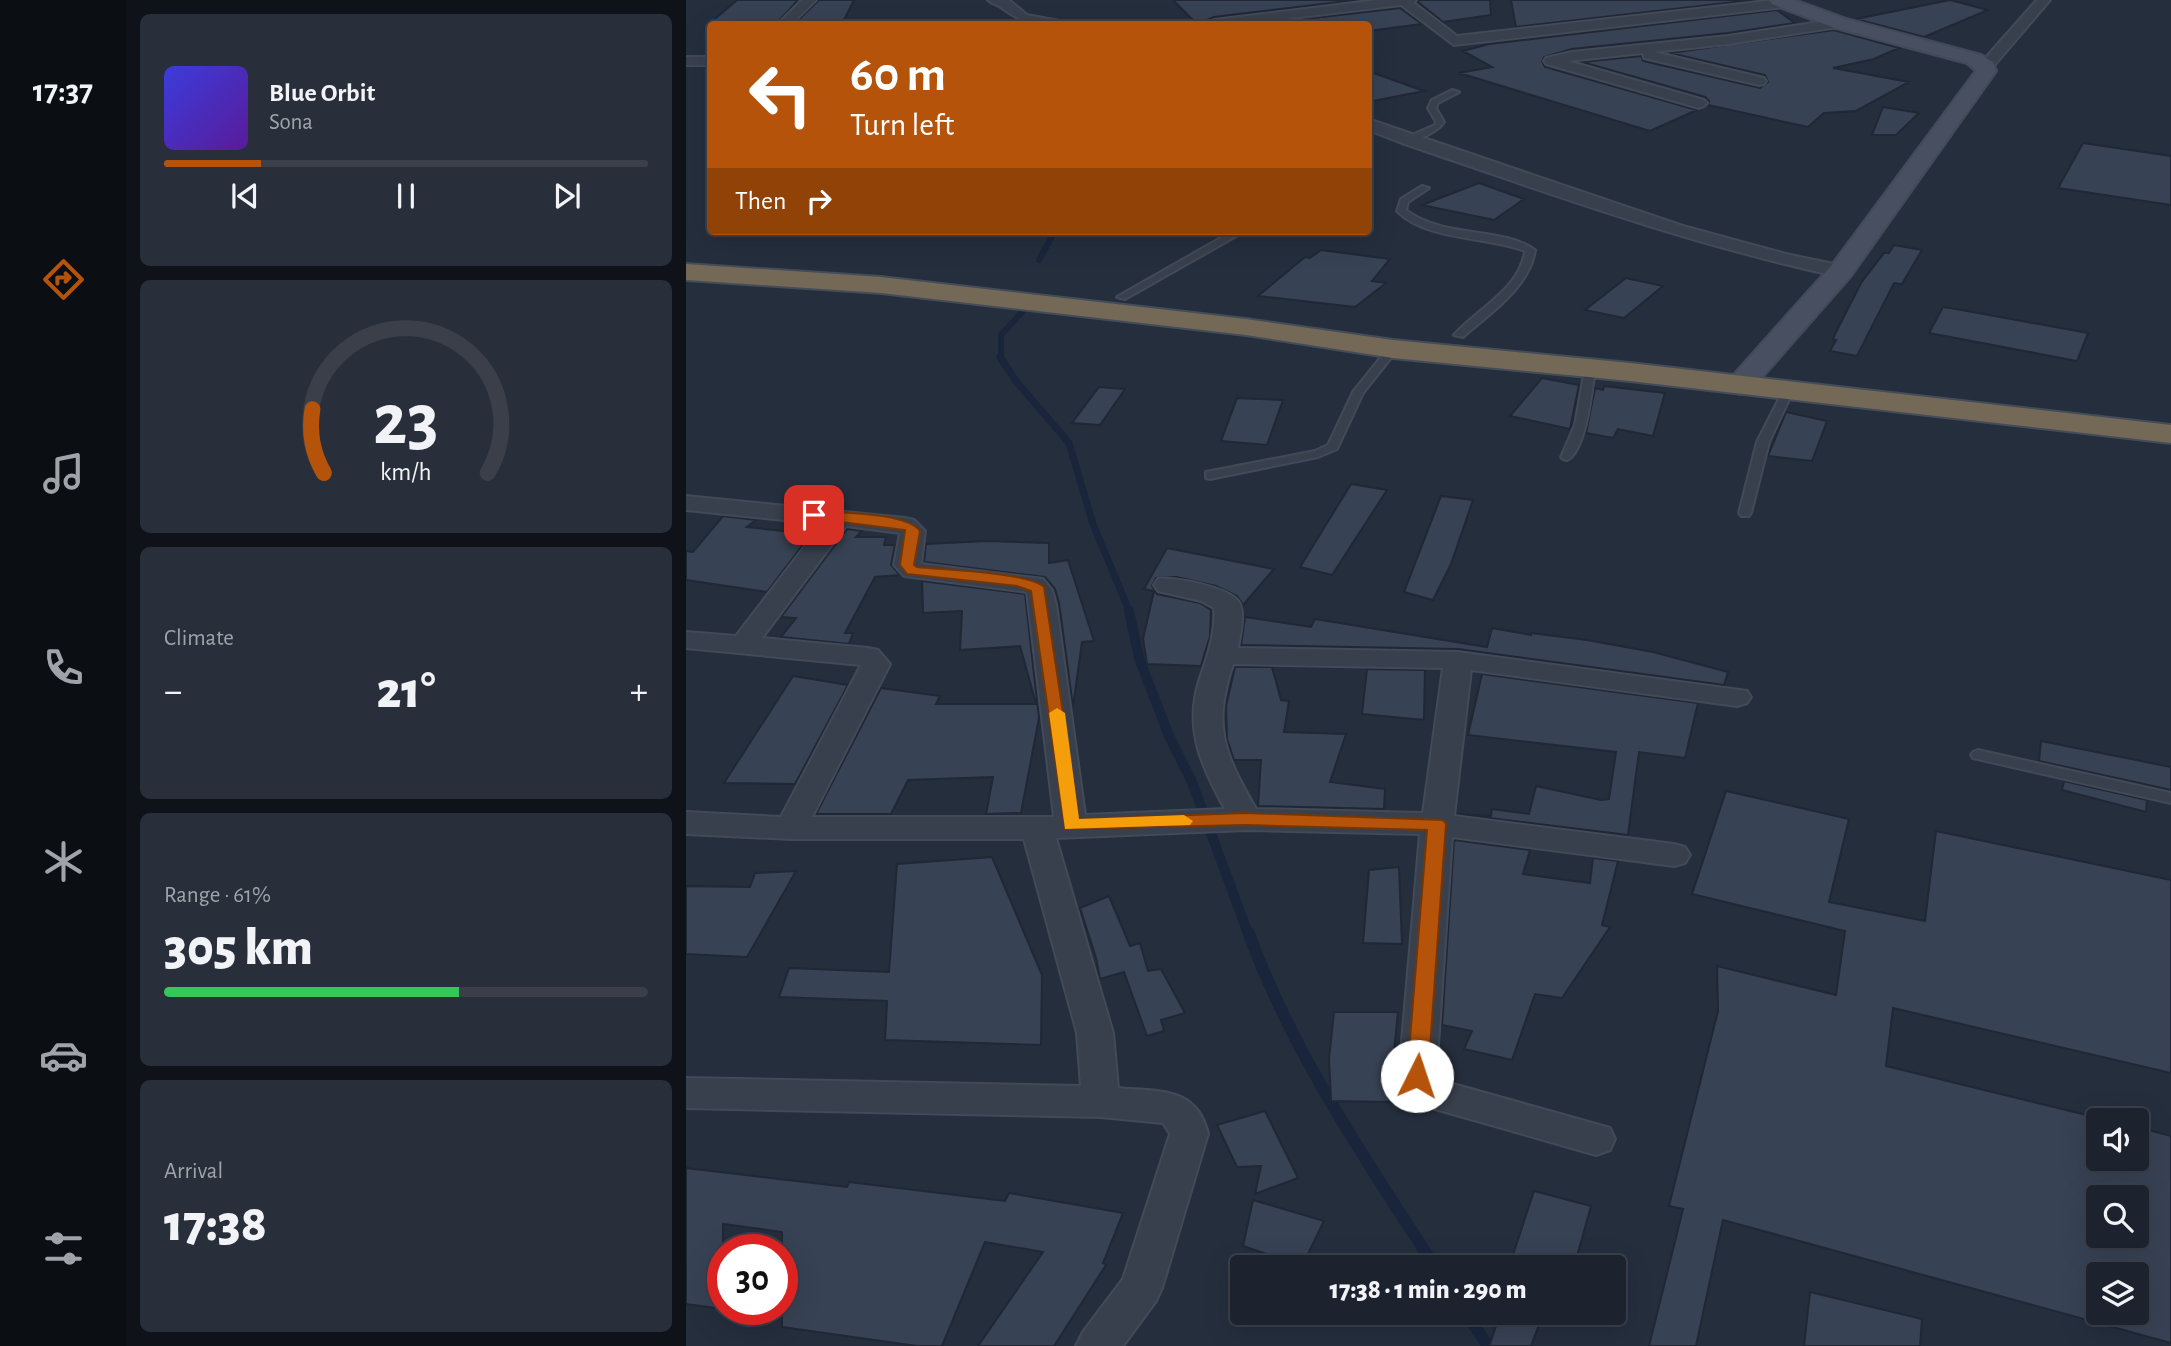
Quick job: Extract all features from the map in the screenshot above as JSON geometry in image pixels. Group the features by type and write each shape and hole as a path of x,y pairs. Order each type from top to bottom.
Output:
{"highway":[{"path":"686,256 842,265 1459,335 1746,378 1788,391 2171,434"},
{"path":"686,272 881,285 1246,327 1393,349 1590,369 1746,378 2171,417"}],"main road":[{"path":"1746,378 1841,271 1983,77 1986,66 1973,60 1839,23 1781,1"}],"street":[{"path":"787,21 810,0"},
{"path":"994,0 1003,2 1023,18 1038,21"},
{"path":"1301,0 1319,12"},
{"path":"1240,21 1410,0"},
{"path":"1986,66 2044,0"},
{"path":"1404,1 1454,41 1781,1"},
{"path":"1699,103 1551,61 1557,58 1794,31 1839,23"},
{"path":"1627,50 1759,81"},
{"path":"686,61 707,61"},
{"path":"1372,126 1678,230 1788,261 1841,271"},
{"path":"686,503 896,523 910,527 913,531 907,565 913,571 1034,585 1039,590 1071,825"},
{"path":"743,645 840,517"},
{"path":"1167,585 1210,595 1227,604 1230,618 1223,656 1206,718 1209,741 1227,785 1246,819"},
{"path":"686,640 867,656 876,664 791,828"},
{"path":"1223,656 1458,660 1737,697"},
{"path":"1458,660 1437,824 1417,1076 1423,1087 1435,1094 1596,1139"},
{"path":"686,823 791,828 1037,828 1246,819 1437,824 1674,855"},
{"path":"1037,828 1095,1033 1101,1102"},
{"path":"686,1093 1101,1102 1173,1109 1186,1122 1189,1134 1140,1288 1098,1346"}],"lane":[{"path":"1408,140 1438,127 1440,122 1432,108 1435,102 1455,92"},
{"path":"1425,188 1404,201 1401,211 1408,218 1460,233 1513,241 1530,250 1531,259 1517,281 1459,335"},
{"path":"1122,297 1233,235"},
{"path":"1210,475 1318,454 1333,447 1358,392 1393,349"},
{"path":"1567,457 1581,425 1590,369"},
{"path":"1745,513 1763,442 1788,391"},
{"path":"1978,755 2171,798"}],"building":[{"path":"737,0 798,0 779,21 712,21"},
{"path":"819,0 854,0 844,21 797,21"},
{"path":"1173,0 1356,0 1214,17 1194,21"},
{"path":"1490,0 1491,15 1443,22 1418,2"},
{"path":"1511,0 1753,0 1516,27"},
{"path":"1950,0 1988,10 1924,37 1856,19"},
{"path":"1400,8 1422,24 1372,30 1372,21 1287,21"},
{"path":"1777,10 1795,23 1728,33 1572,49 1544,57 1542,62 1545,67 1697,110 1650,131 1459,73 1492,67 1463,51 1489,44"},
{"path":"1834,30 1899,48 1874,59 1833,68 1909,82 1856,111 1824,113 1808,127 1708,105 1709,101 1705,97 1582,62 1641,56 1643,61 1760,88 1768,82 1765,75 1670,53"},
{"path":"1372,72 1424,91 1372,101"},
{"path":"1883,107 1919,113 1896,135 1872,135"},
{"path":"2083,143 2171,156 2171,205 2058,188"},
{"path":"1479,183 1524,199 1494,220 1422,205"},
{"path":"1894,245 1922,250 1902,284 1894,283 1857,356 1830,351 1836,340 1833,340 1835,334 1861,283 1884,253 1889,253"},
{"path":"1321,250 1390,259 1372,281 1386,283 1355,307 1258,296 1305,257 1310,258"},
{"path":"1626,278 1663,286 1624,318 1585,310"},
{"path":"1943,307 2088,333 2077,361 1929,333"},
{"path":"1542,378 1579,385 1570,429 1510,416"},
{"path":"1604,386 1665,393 1653,436 1618,429 1613,438 1586,433 1595,388 1603,390"},
{"path":"1099,387 1125,389 1100,425 1072,423"},
{"path":"1237,398 1283,400 1267,445 1221,441"},
{"path":"1786,412 1827,421 1812,461 1768,456"},
{"path":"1351,484 1387,490 1332,575 1300,567"},
{"path":"1441,496 1473,500 1451,564 1433,600 1404,592"},
{"path":"723,516 756,520 747,527 811,534 767,592 686,580 686,551 693,552"},
{"path":"847,529 862,531 856,537 886,537 884,545 895,545 891,565 900,575 875,577 845,633 853,633 849,644 781,637 796,618 781,617"},
{"path":"987,541 1049,543 1049,563 1068,560 1094,641 1082,642 1073,707 1059,603 1055,589 1045,577 924,562 926,544"},
{"path":"1167,548 1274,569 1243,605 1237,596 1216,586 1176,577 1156,578 1152,586 1157,594 1200,603 1211,610 1210,636 1201,666 1147,664 1143,639 1154,591 1144,589"},
{"path":"922,581 1025,594 1039,718 1021,813 986,814 993,777 908,780 891,814 816,814 881,688 940,696 936,704 1036,704 1020,646 960,650 962,611 923,613"},
{"path":"1245,617 1311,627 1315,619 1487,647 1492,628 1587,640 1653,652 1728,672 1724,685 1458,649 1241,645"},
{"path":"1235,667 1272,667 1281,700 1289,701 1284,732 1346,734 1330,782 1385,789 1384,809 1258,806 1261,760 1234,760 1227,739 1226,706"},
{"path":"1367,669 1425,670 1424,720 1362,714"},
{"path":"1482,674 1698,703 1685,758 1639,752 1628,835 1457,814 1491,816 1492,809 1529,814 1536,786 1601,800 1609,799 1616,752 1468,735"},
{"path":"793,676 848,685 795,784 724,783"},
{"path":"2041,741 2171,767 2171,790 2039,761"},
{"path":"2064,781 2147,800 2146,812 2062,790"},
{"path":"1726,791 1849,819 1829,902 1925,921 1936,831 2171,880 2171,1073 1893,1008 1886,1066 2086,1115 2086,1171 2149,1171 2149,1130 2171,1136 2171,1343 2105,1325 2149,1325 2149,1262 2086,1262 2086,1320 1723,1220 1696,1346 1649,1346 1683,1209 1669,1206 1718,1011 1717,966 1836,995 1845,931 1692,894"},
{"path":"1454,840 1530,850 1523,874 1590,883 1593,858 1618,861 1602,925 1610,927 1562,998 1535,994 1512,1060 1464,1049 1472,1031 1442,1025"},
{"path":"992,857 1042,975 1041,1045 885,1040 887,1001 779,997 789,968 889,972 897,864"},
{"path":"1399,867 1402,944 1363,943 1369,870"},
{"path":"796,871 747,957 686,954 686,886 750,887 755,873"},
{"path":"1109,896 1130,946 1140,943 1148,971 1161,969 1185,1013 1161,1020 1164,1031 1147,1036 1124,972 1100,979 1080,908"},
{"path":"1334,1012 1398,1012 1389,1102 1331,1101 1329,1059"},
{"path":"1265,1111 1298,1178 1255,1194 1261,1166 1237,1167 1217,1125"},
{"path":"686,1168 847,1187 849,1182 1005,1201 1009,1193 1123,1213 1103,1263 1106,1265 1054,1346 978,1346 1043,1252 985,1242 942,1346 917,1346 782,1327 798,1325 798,1234 782,1234 723,1224 723,1234 707,1234 707,1307 686,1304"},
{"path":"1534,1191 1591,1206 1577,1255 1513,1255"},
{"path":"1253,1200 1324,1221 1307,1255 1270,1255 1243,1246"},
{"path":"1810,1292 1922,1319 1920,1346 1804,1346"},
{"path":"1496,1325 1539,1325 1531,1346 1489,1346"}],"waterway":[{"path":"1039,260 1053,235"},
{"path":"1001,358 1001,335 1023,311"},
{"path":"1001,358 1016,381 1069,443 1093,524 1130,613"},
{"path":"1129,611 1139,658 1169,736 1192,782 1249,936"},
{"path":"1249,934 1287,1022 1309,1064 1357,1146 1427,1255"},
{"path":"1474,1325 1488,1346"}],"slow traffic":[{"path":"1057,713 1071,825 1184,821"}],"route":[{"path":"814,515 896,523 910,527 913,531 907,565 908,569 913,571 1017,581 1034,585 1039,590 1071,825 1246,819 1437,824 1417,1076"}]}
